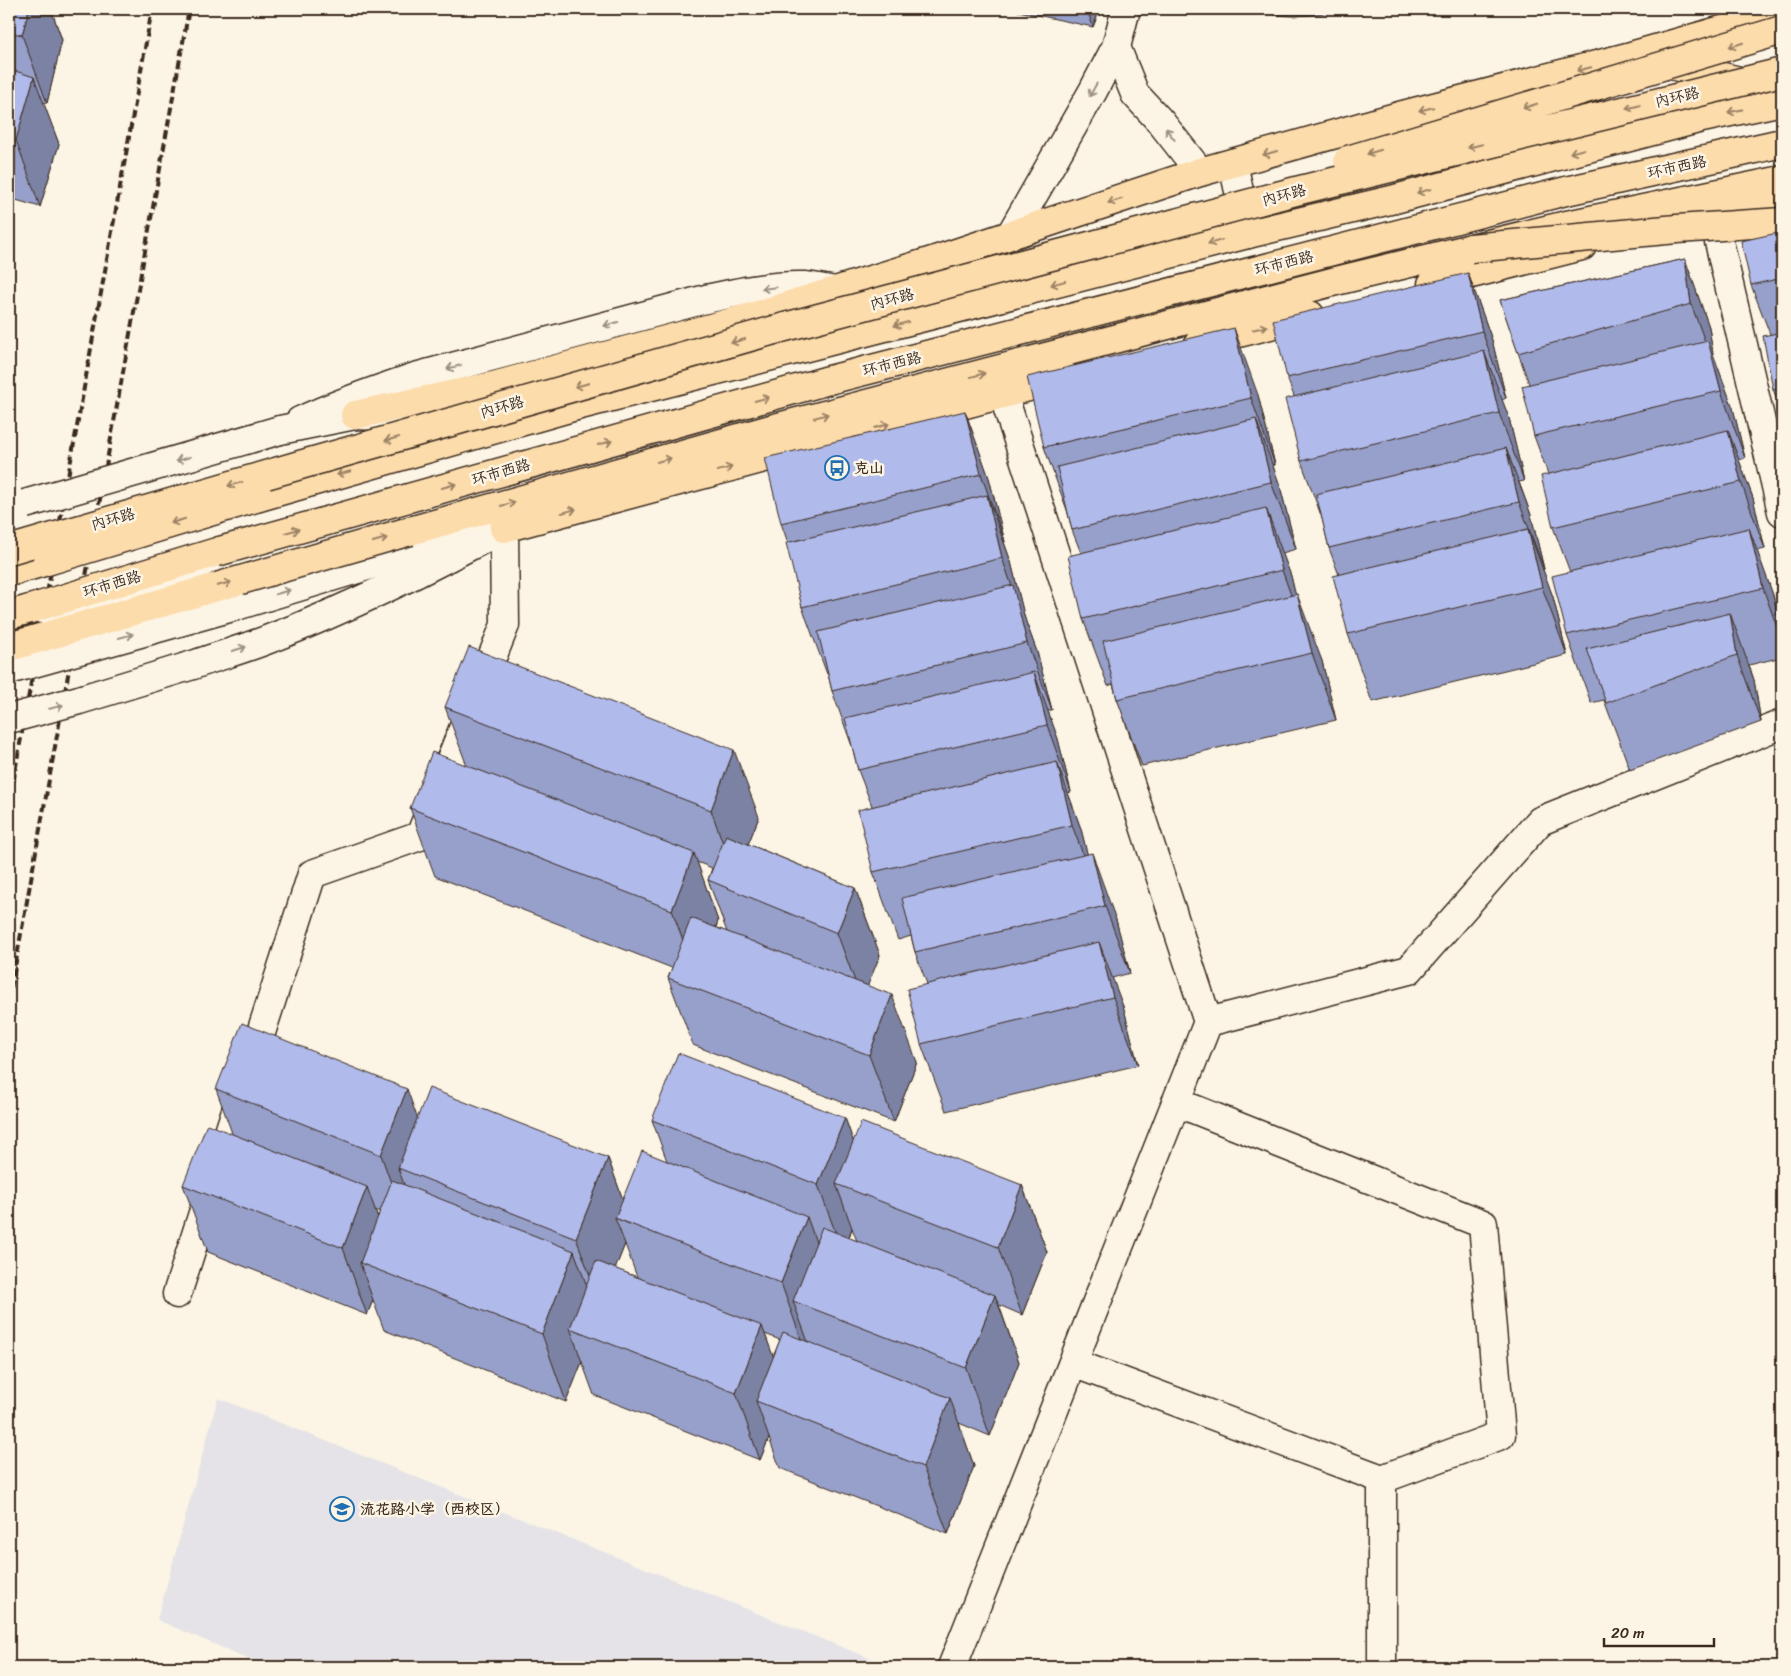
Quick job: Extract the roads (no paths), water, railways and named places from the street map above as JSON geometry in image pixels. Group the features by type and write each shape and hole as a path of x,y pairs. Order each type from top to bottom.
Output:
{"main road":[{"path":"355,415 503,384 751,317 932,261 1200,172 1403,115 1631,56 1782,12"},
{"path":"785,327 1782,30"},
{"path":"1631,56 1782,90"},
{"name":"内环路","path":"9,550 785,327 1296,191 1782,72"},
{"path":"9,572 259,497 569,408 1248,234 1395,199 1702,118 1782,101"},
{"name":"环市西路","path":"20,612 233,548 858,373 1556,193 1782,143"},
{"path":"10,662 188,594 771,429 1471,248 1562,226 1782,180"},
{"path":"1410,290 1552,253 1713,216 1782,203"},
{"path":"1471,248 1678,229 1782,222"},
{"path":"1173,350 1334,309"},
{"path":"504,528 1088,372"}],"street":[{"path":"1011,234 1116,47 1126,9"},
{"path":"1116,47 1122,67 1135,94 1160,121 1200,172"},
{"path":"1522,165 1631,56"},
{"path":"1233,163 1248,234"},
{"path":"1713,216 1782,512"},
{"path":"280,430 328,408 380,388 706,298 752,290 783,286 805,286 835,291 852,336"},
{"path":"952,1667 1208,1022 1003,394"},
{"path":"17,507 280,430 355,415 525,422"},
{"path":"10,662 45,659 236,606 390,558 504,528"},
{"path":"9,719 80,700 268,640 338,611 407,579 504,528"},
{"path":"177,1294 312,874 420,836 505,625 504,528"},
{"path":"45,659 233,548"},
{"path":"20,612 236,606"},
{"path":"1208,1022 1409,970 1540,821 1782,724"},
{"path":"1073,1363 1382,1479 1501,1435 1483,1224 1176,1102"},
{"path":"1382,1479 1382,1667"}],"railway":[{"path":"9,805 152,9"},
{"path":"9,1000 189,9"}],"place":[{"name":"克山","path":"837,468"},
{"name":"流花路小学（西校区）","path":"342,1509"}]}
